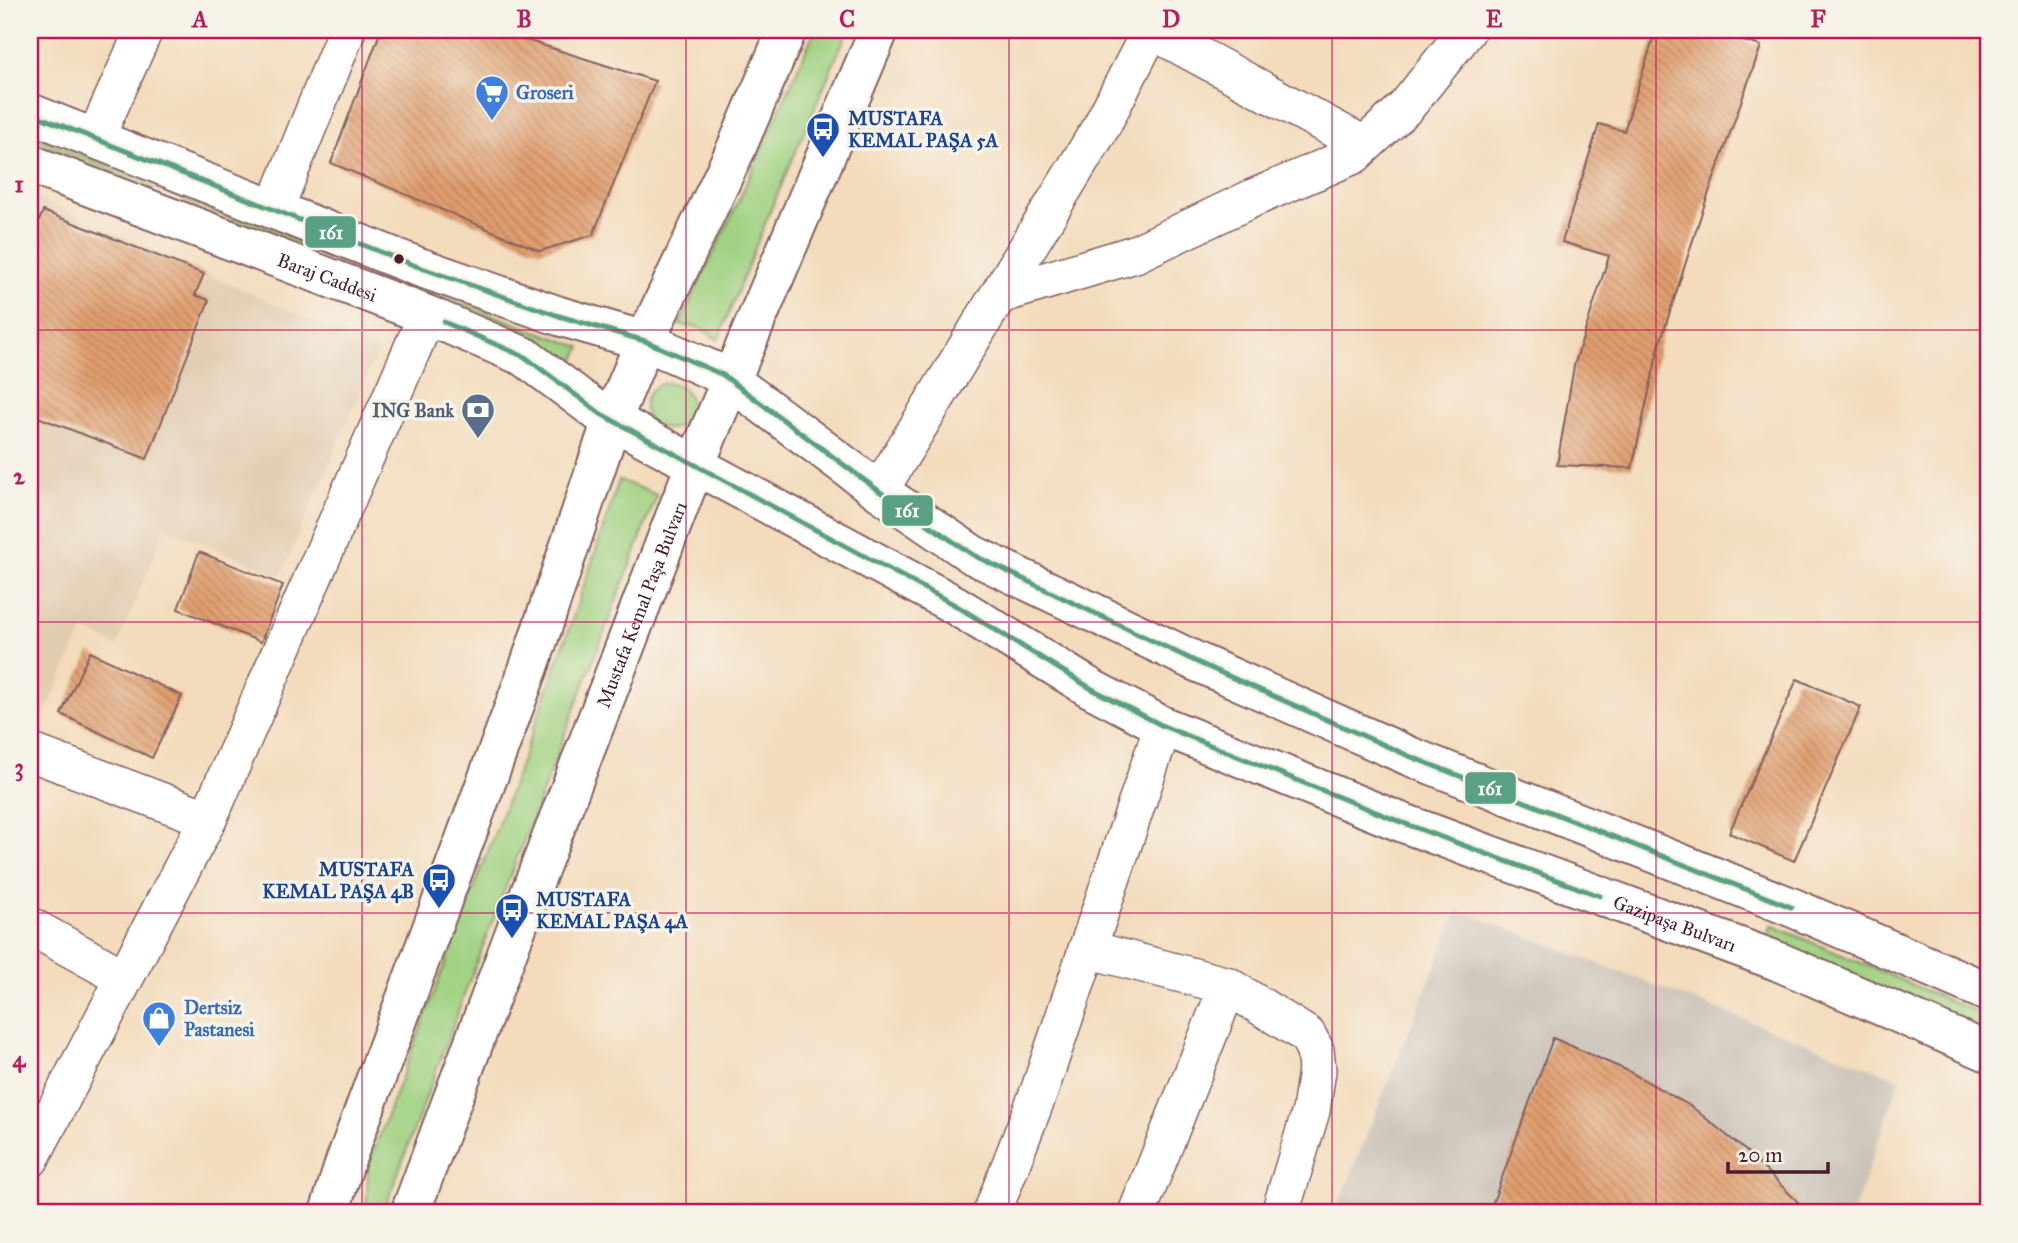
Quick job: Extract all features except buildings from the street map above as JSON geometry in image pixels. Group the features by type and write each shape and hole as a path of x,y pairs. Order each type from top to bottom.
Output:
{"main road":[{"path":"329,1213 345,1162 529,667 612,420 645,341 736,149 788,30"},
{"name":"Mustafa Kemal Paşa Bulvarı","path":"414,1199 695,465 879,30"},
{"path":"30,113 416,266 559,316 645,341 723,375 879,491 973,555 1199,663 1409,756 1791,907 1988,992"},
{"name":"Baraj Caddesi","path":"30,164 427,315 524,357 612,420"},
{"name":"Gazipaşa Bulvarı","path":"612,420 955,605 1092,689 1163,726 1398,821 1777,961 1988,1052"}],"street":[{"path":"95,139 144,30"},
{"path":"274,209 347,30"},
{"path":"879,491 1101,127 1151,30 1364,145"},
{"path":"999,295 1135,254 1253,198 1354,155 1406,107 1467,30"},
{"path":"30,1159 208,819 427,315"},
{"path":"992,1213 1040,1089 1163,726"},
{"path":"30,752 208,819"},
{"path":"30,926 124,978"},
{"path":"1087,949 1228,986 1307,1035 1315,1050 1317,1070 1311,1111 1280,1213"},
{"path":"1137,1213 1228,986"}],"shaded area":[{"path":"30,195 378,350 281,576 166,527 117,646 84,629 39,726 30,722"},
{"path":"1458,910 1900,1079 1853,1213 1335,1213"}],"green space":[{"path":"815,30 848,30 718,340 701,328 679,325 739,200"},
{"path":"30,134 581,347 574,362 514,331 30,139"},
{"path":"668,383 685,389 691,406 685,423 668,429 651,423 645,406 651,389"},
{"path":"619,480 657,495 383,1213 366,1213 368,1166 530,739"},
{"path":"1771,925 1988,1017 1988,1035 1768,938"}],"transit line":[{"name":"161","path":"30,113 416,266 559,316 645,341 723,375 879,491 973,555 1199,663 1409,756 1791,907"},
{"name":"161","path":"444,322 525,357 601,414 955,605 1092,689 1163,726 1398,821 1600,896"}],"place":[{"name":"Groseri","path":"492,122"},
{"name":"MUSTAFA KEMAL PAŞA 5A","path":"823,159"},
{"name":"ING Bank","path":"478,440"},
{"name":"MUSTAFA KEMAL PAŞA 4B","path":"439,910"},
{"name":"MUSTAFA KEMAL PAŞA 4A","path":"512,940"},
{"name":"Dertsiz Pastanesi","path":"159,1048"}]}
